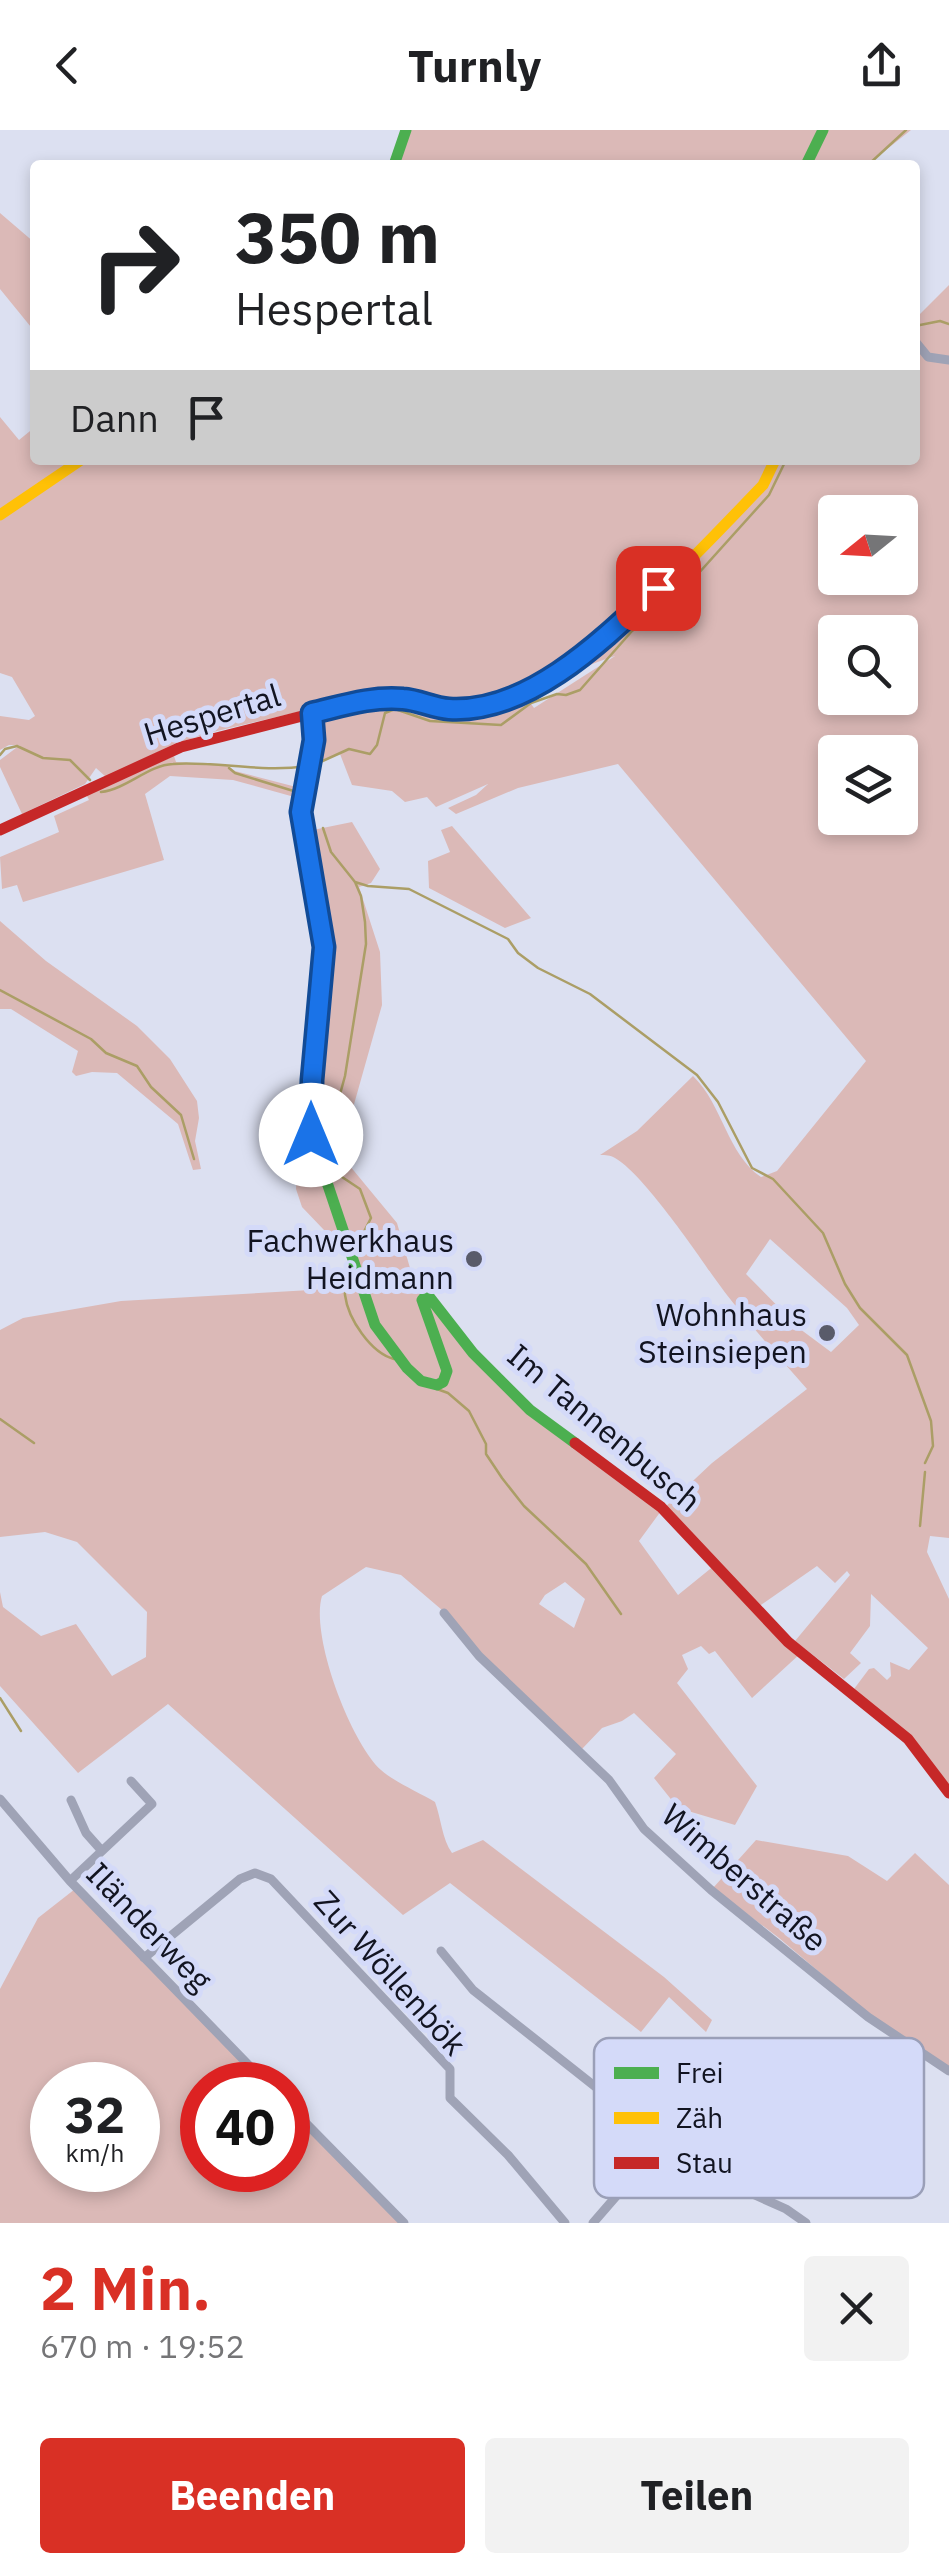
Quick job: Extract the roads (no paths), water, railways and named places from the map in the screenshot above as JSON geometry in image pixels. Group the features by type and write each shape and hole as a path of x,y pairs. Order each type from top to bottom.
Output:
{"street":[{"path":"396,160 406,130"},
{"path":"808,160 823,130"},
{"path":"920,347 928,357 949,360"},
{"path":"0,516 74,465"},
{"name":"Hespertal","path":"0,830 182,747 356,702 392,698 450,709 465,708 536,686 601,642 720,530 763,485 772,465"},
{"name":"Im Tannenbusch","path":"312,713 312,765 301,812 324,947 311,1135 362,1292 380,1333 406,1368 421,1380 443,1382 447,1370 422,1300 427,1294 430,1296 509,1391 598,1464 661,1507 788,1642 908,1738 949,1793"},
{"name":"Wimberstraße","path":"444,1613 479,1656 610,1780 644,1828 711,1890 900,2038"},
{"path":"70,1881 152,1804 131,1781"},
{"name":"Iländerweg","path":"0,1798 70,1881 246,2062"},
{"path":"71,1800 86,1834 102,1851"},
{"name":"Zur Wöllenbök","path":"144,1958 240,1879 254,1873 271,1879 450,2069 450,2098 517,2165 565,2223"},
{"path":"441,1951 472,1990 594,2086"},
{"name":"Wimberstraße","path":"924,2054 949,2071"},
{"path":"310,2127 404,2223"},
{"path":"593,2223 615,2198"},
{"path":"762,2198 806,2223"}],"waterway":[{"path":"873,160 906,130"},
{"path":"920,325 940,321 949,324"},
{"path":"314,765 349,749 370,754 377,745 385,713 395,709 430,721 501,725 531,703 580,690 632,631 679,595 769,495 784,465"},
{"path":"0,755 17,746 43,758 70,760 90,780"},
{"path":"101,792 164,765 306,766"},
{"path":"229,768 300,793"},
{"path":"323,828 331,852 355,882 365,922 366,944 336,1109 335,1151 342,1177 360,1189 371,1218 353,1253"},
{"path":"355,882 409,889 508,939 518,953 538,968 590,994 697,1075 718,1102 752,1168 773,1179 823,1233 860,1308 907,1355 931,1421 933,1446 925,1463"},
{"path":"0,990 91,1039 106,1053 137,1066 151,1087 181,1115 194,1159"},
{"path":"350,1270 345,1292 351,1314 369,1342 394,1359"},
{"path":"437,1389 469,1411 486,1444 486,1454 502,1478 524,1506 586,1564 621,1614"},
{"path":"0,1419 34,1443"},
{"path":"920,1526 925,1472"},
{"path":"0,1698 21,1731"}],"place":[{"name":"Fachwerkhaus Heidmann","path":"474,1259"},
{"name":"Wohnhaus Steinsiepen","path":"827,1333"}]}
